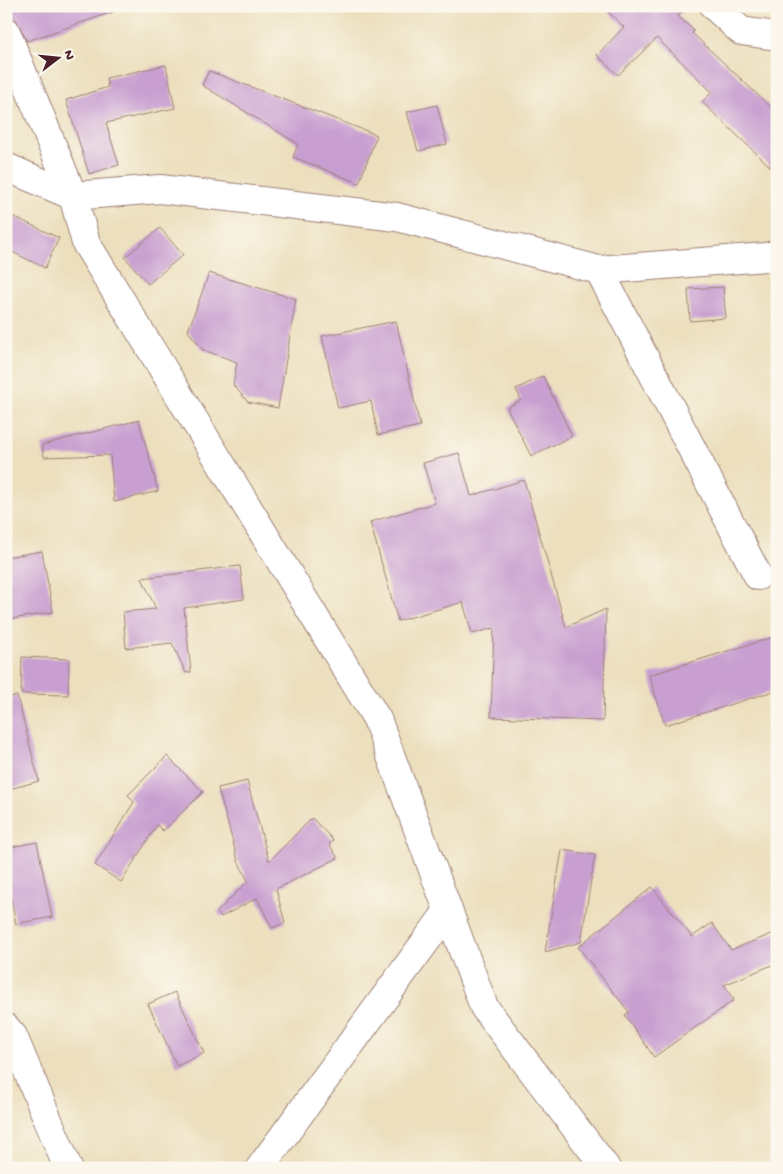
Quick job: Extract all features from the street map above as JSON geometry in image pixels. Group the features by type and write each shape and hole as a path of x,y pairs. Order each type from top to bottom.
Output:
{"street":[{"path":"714,6 741,31 777,36"},
{"path":"6,32 73,196 86,243 377,719 484,1007 606,1168"},
{"path":"6,167 73,196 160,190 397,217 599,270 766,257 777,254"},
{"path":"599,270 758,576"},
{"path":"260,1168 448,911"},
{"path":"6,1028 13,1036 68,1168"}],"building":[{"path":"6,6 112,6 113,12 27,41 16,20 6,17"},
{"path":"602,6 686,6 678,16 694,31 692,33 777,113 777,173 702,102 712,92 657,38 618,75 597,55 624,27"},
{"path":"166,65 175,108 106,123 119,165 89,174 66,100 108,87 106,78"},
{"path":"209,71 377,135 359,183 293,157 298,144 202,85"},
{"path":"437,105 447,144 418,151 407,112"},
{"path":"6,213 59,238 45,268 6,249"},
{"path":"160,228 183,255 148,284 125,257"},
{"path":"209,273 296,299 278,408 248,402 233,385 237,362 203,350 188,331"},
{"path":"723,287 726,318 690,321 688,289"},
{"path":"396,321 420,426 378,435 371,401 338,408 322,336"},
{"path":"543,376 572,436 531,456 507,408 521,400 516,389"},
{"path":"139,420 158,491 114,502 110,455 44,457 42,445"},
{"path":"459,453 471,496 524,480 566,627 606,609 603,721 491,717 494,628 472,634 463,602 398,621 370,522 435,503 423,463"},
{"path":"42,551 53,612 6,620 6,557"},
{"path":"240,566 244,599 184,608 191,672 186,673 172,643 126,648 123,612 156,609 142,578"},
{"path":"777,636 777,690 665,725 649,675"},
{"path":"22,657 69,659 68,695 21,694"},
{"path":"17,696 39,781 6,790 6,697"},
{"path":"167,756 203,792 163,831 157,825 121,882 95,865 134,802 128,795"},
{"path":"247,781 269,861 312,818 333,840 329,844 338,858 276,889 285,923 272,928 257,898 221,917 217,912 248,881 238,861 218,788"},
{"path":"37,842 52,917 16,924 6,874 6,848"},
{"path":"562,850 595,855 581,942 545,952"},
{"path":"652,887 692,937 712,923 731,950 777,932 777,963 724,985 734,1000 654,1057 625,1015 629,1012 578,947"},
{"path":"175,992 204,1053 177,1066 148,1004"}]}
